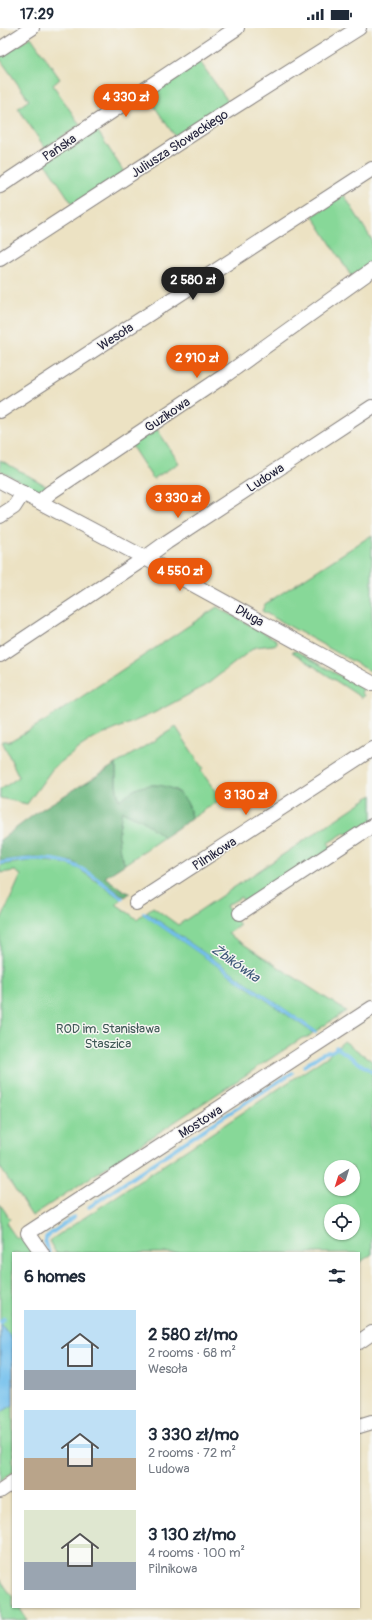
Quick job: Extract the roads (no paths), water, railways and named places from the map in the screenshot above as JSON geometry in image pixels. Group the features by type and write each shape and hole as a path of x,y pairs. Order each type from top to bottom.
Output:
{"street":[{"path":"0,49 32,28"},
{"name":"Pańska","path":"0,186 237,28"},
{"name":"Juliusza Słowackiego","path":"0,259 229,110 359,28"},
{"name":"Wesoła","path":"0,411 372,169"},
{"name":"Guzikowa","path":"42,503 45,497 51,492 227,374 372,270"},
{"name":"Ludowa","path":"0,655 167,542 372,407"},
{"name":"Długa","path":"0,481 145,558 372,683"},
{"path":"0,516 14,506 23,493"},
{"name":"Pilnikowa","path":"136,903 147,894 200,862 372,749"},
{"path":"240,913 372,826"},
{"name":"Mostowa","path":"41,1252 28,1233 372,1008"},
{"path":"360,1341 372,1333"},
{"path":"360,1426 372,1422"},
{"path":"0,1491 12,1483"}],"water":[{"path":"0,1323 12,1339 12,1406 0,1413"}],"waterway":[{"name":"Żbikówka","path":"0,863 31,859 52,859 63,861 73,864 87,872 122,898"},
{"name":"Żbikówka","path":"144,913 315,1032"},
{"name":"Żbikówka","path":"336,1047 372,1072"},
{"path":"304,1066 323,1053 337,1048"},
{"path":"89,1207 200,1132 292,1073"},
{"path":"50,1252 45,1243 46,1237 74,1217"},
{"path":"0,1322 4,1318"}],"park label":[{"name":"ROD im. Stanisława Staszica","path":"108,1036"}]}
